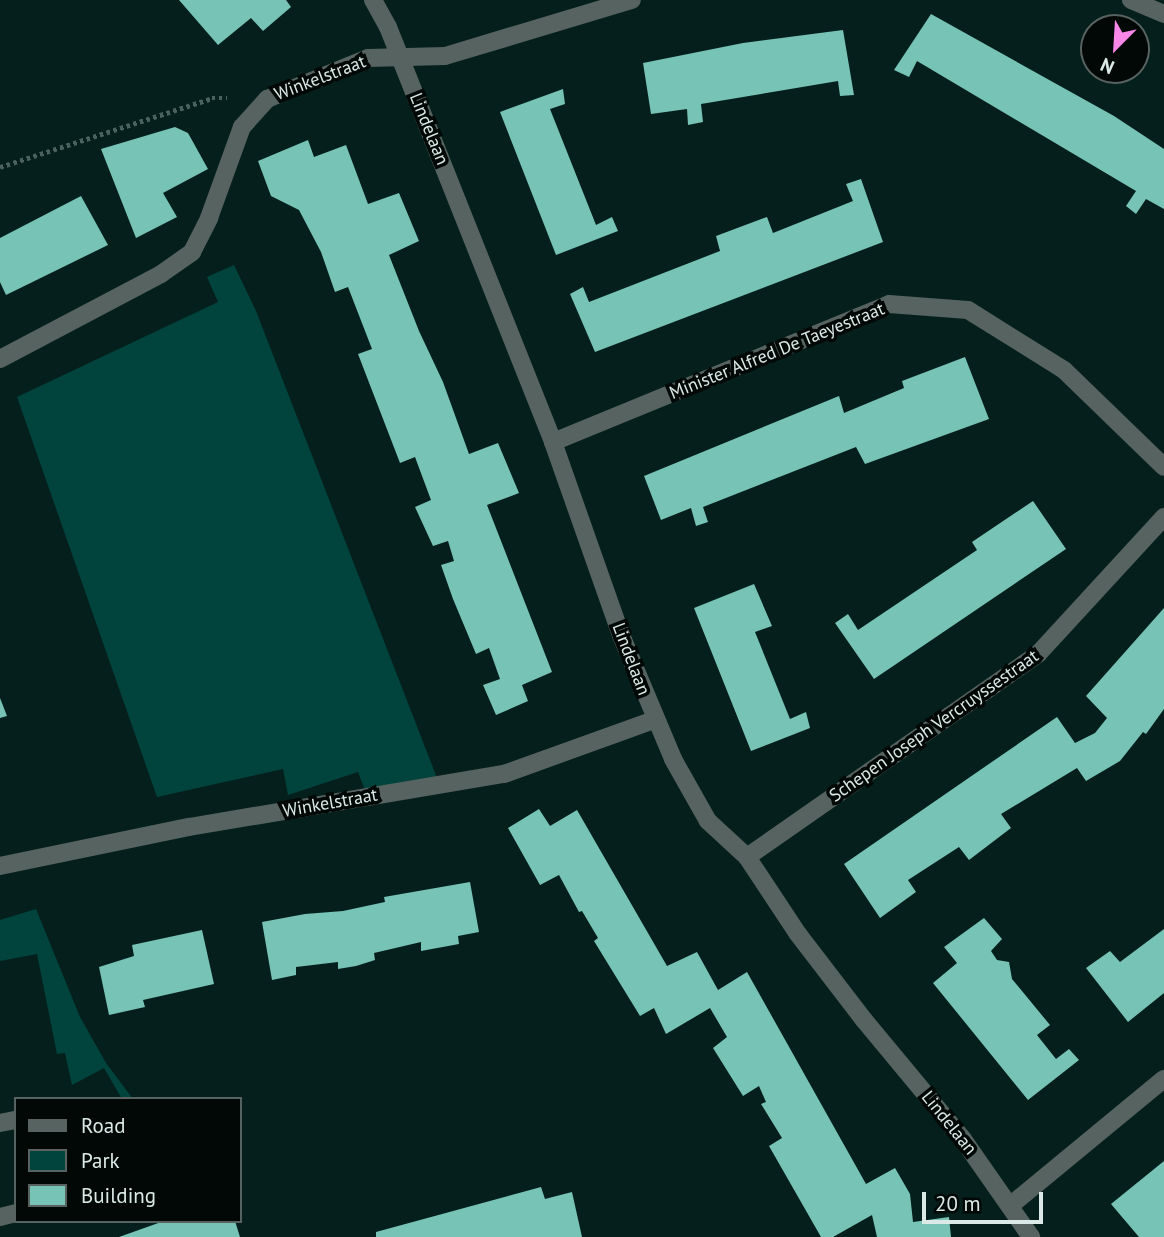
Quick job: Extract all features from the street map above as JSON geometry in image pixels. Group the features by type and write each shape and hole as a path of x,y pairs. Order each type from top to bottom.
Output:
{"street":[{"name":"Lindelaan","path":"373,0 400,56 553,442 654,720 708,821 747,857 798,934 864,1020 962,1138 1031,1237"},
{"name":"Winkelstraat","path":"0,359 161,274 192,252 209,218 242,127 267,99 368,58 445,56 632,0"},
{"path":"1131,0 1164,15"},
{"name":"Minister Alfred De Taeyestraat","path":"553,442 889,304 968,310 1064,370 1164,467"},
{"name":"Schepen Joseph Vercruyssestraat","path":"747,857 1038,654 1164,517"},
{"name":"Winkelstraat","path":"0,866 189,827 504,774 654,720"},
{"path":"1011,1205 1164,1079"}],"path":[{"path":"0,167 212,98 267,99"}],"green space":[{"path":"234,265 256,311 437,778 368,798 358,772 288,795 283,769 157,797 17,397 218,302 207,277"},
{"path":"36,909 80,1017 106,1063 132,1097 121,1097 104,1068 72,1085 65,1053 57,1054 37,954 0,961 0,920"}],"building":[{"path":"179,0 286,0 291,7 263,31 251,18 218,45"},
{"path":"931,14 1114,116 1164,149 1164,209 1146,199 1136,214 1126,206 1136,191 917,61 909,77 894,70"},
{"path":"843,30 854,95 840,96 838,81 701,104 703,122 688,125 687,109 651,114 643,63 743,43"},
{"path":"563,89 565,104 550,109 596,225 612,217 618,231 556,255 500,112"},
{"path":"175,127 188,133 208,169 163,193 177,217 136,238 101,149"},
{"path":"308,140 314,157 346,145 368,204 399,193 419,241 389,255 419,331 443,382 469,454 498,443 519,493 487,505 552,672 522,685 528,701 496,715 483,685 500,679 489,648 476,654 453,599 441,565 454,561 448,541 433,546 415,507 431,500 415,457 400,463 358,354 372,349 348,287 335,292 321,252 299,210 271,196 258,161"},
{"path":"861,179 883,242 595,352 570,294 583,287 589,302 720,251 716,236 767,217 773,233 853,201 846,184"},
{"path":"81,196 108,245 6,295 0,282 0,238"},
{"path":"965,357 989,419 865,464 856,447 703,507 708,522 696,526 691,508 661,520 644,476 839,396 844,413 904,388 902,381"},
{"path":"1033,501 1066,549 874,679 835,623 848,614 858,630 977,550 972,542"},
{"path":"754,584 772,626 755,632 790,719 806,712 810,728 751,751 694,608"},
{"path":"1164,608 1164,709 1146,734 1143,732 1120,761 1086,781 1077,768 1001,814 1011,828 969,860 959,847 908,880 916,892 880,918 844,864 1057,717 1075,743 1095,733 1107,718 1086,696"},
{"path":"0,698 7,716 0,718"},
{"path":"539,809 550,826 577,810 667,966 697,952 718,990 747,972 866,1184 895,1168 910,1194 913,1222 949,1217 951,1237 877,1237 872,1215 833,1237 821,1237 769,1146 782,1138 761,1104 766,1102 759,1086 743,1096 713,1048 727,1037 710,1008 666,1034 654,1008 640,1016 594,941 598,938 582,911 579,912 559,875 540,885 508,828"},
{"path":"470,882 479,932 458,936 459,944 421,951 421,942 374,953 375,960 356,966 338,969 338,962 296,967 296,975 272,980 262,922 305,914 343,911 385,902 384,897"},
{"path":"984,918 1002,939 991,951 997,960 1009,962 1012,979 1050,1025 1037,1035 1056,1059 1069,1049 1079,1060 1028,1100 933,983 957,963 944,947"},
{"path":"1164,929 1164,993 1128,1022 1086,968 1110,951 1120,962"},
{"path":"202,930 214,984 143,1000 145,1007 109,1015 99,967 134,956 132,945"},
{"path":"1164,1161 1164,1237 1139,1237 1111,1204"},
{"path":"541,1187 545,1199 572,1192 582,1237 376,1237 376,1232"},
{"path":"158,1223 236,1223 240,1237 119,1237"}]}
